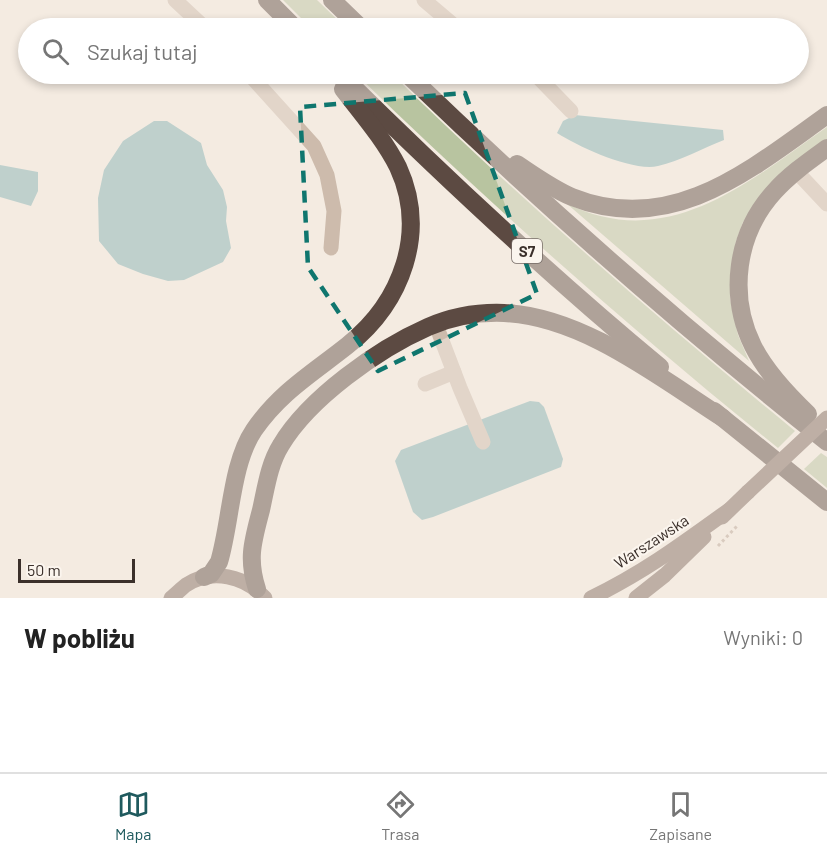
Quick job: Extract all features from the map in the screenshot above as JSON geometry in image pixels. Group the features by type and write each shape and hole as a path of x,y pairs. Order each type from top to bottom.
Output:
{"highway":[{"path":"267,0 285,18"},
{"path":"332,0 351,18"},
{"path":"204,578 211,574 219,562 240,465 252,434 269,410 285,394 316,368 348,346 374,320 394,293 407,259 411,225 405,184 397,165 379,137 339,84"},
{"name":"S7","path":"350,84 560,281 827,502"},
{"path":"417,84 627,276 827,442"},
{"path":"453,118 518,164 571,197 619,208 645,208 672,205 704,195 736,178 827,115"},
{"path":"827,148 796,171 774,191 764,204 748,232 738,282 739,300 750,339 767,368 793,400 827,431"},
{"path":"261,594 252,573 250,557 272,467 279,447 292,426 309,407 373,358 436,325 481,314 503,313 526,315 570,328 640,365 723,418"}],"main road":[{"name":"Warszawska","path":"636,598 682,560 729,510 827,418"},
{"name":"Warszawska","path":"591,598 626,581 660,560 729,510"},
{"path":"172,598 186,585 204,578 218,576 232,577 245,582 261,594"}],"lane":[{"path":"175,0 194,18"},
{"path":"424,0 445,18"},
{"path":"258,84 314,146 327,175 334,211 331,248"},
{"path":"545,84 571,111"},
{"path":"796,171 827,204"},
{"path":"436,325 483,442"},
{"path":"425,384 453,372"}],"highlighted area":[{"path":"465,93 537,294 378,371 308,267 300,107"}],"green space":[{"path":"283,0 317,0 336,18 301,18"},
{"path":"367,84 402,84 589,257 795,431 778,448 562,266"},
{"path":"827,127 827,139 811,150 743,222 736,241 730,277 730,299 738,335 749,361 566,203 603,217 638,220 672,216 705,205 736,189"},
{"path":"821,453 827,457 827,488 804,469"}],"water":[{"path":"575,115 723,130 724,140 666,164 647,167 635,165 606,157 557,133 563,121"},
{"path":"154,121 167,121 201,143 207,165 223,190 227,207 226,221 231,248 223,262 184,280 168,281 118,264 99,241 98,198 104,170 123,141"},
{"path":"0,165 38,172 38,191 31,206 0,197"},
{"path":"530,401 539,402 544,407 563,459 561,467 433,517 422,520 413,512 395,461 401,450"}]}
